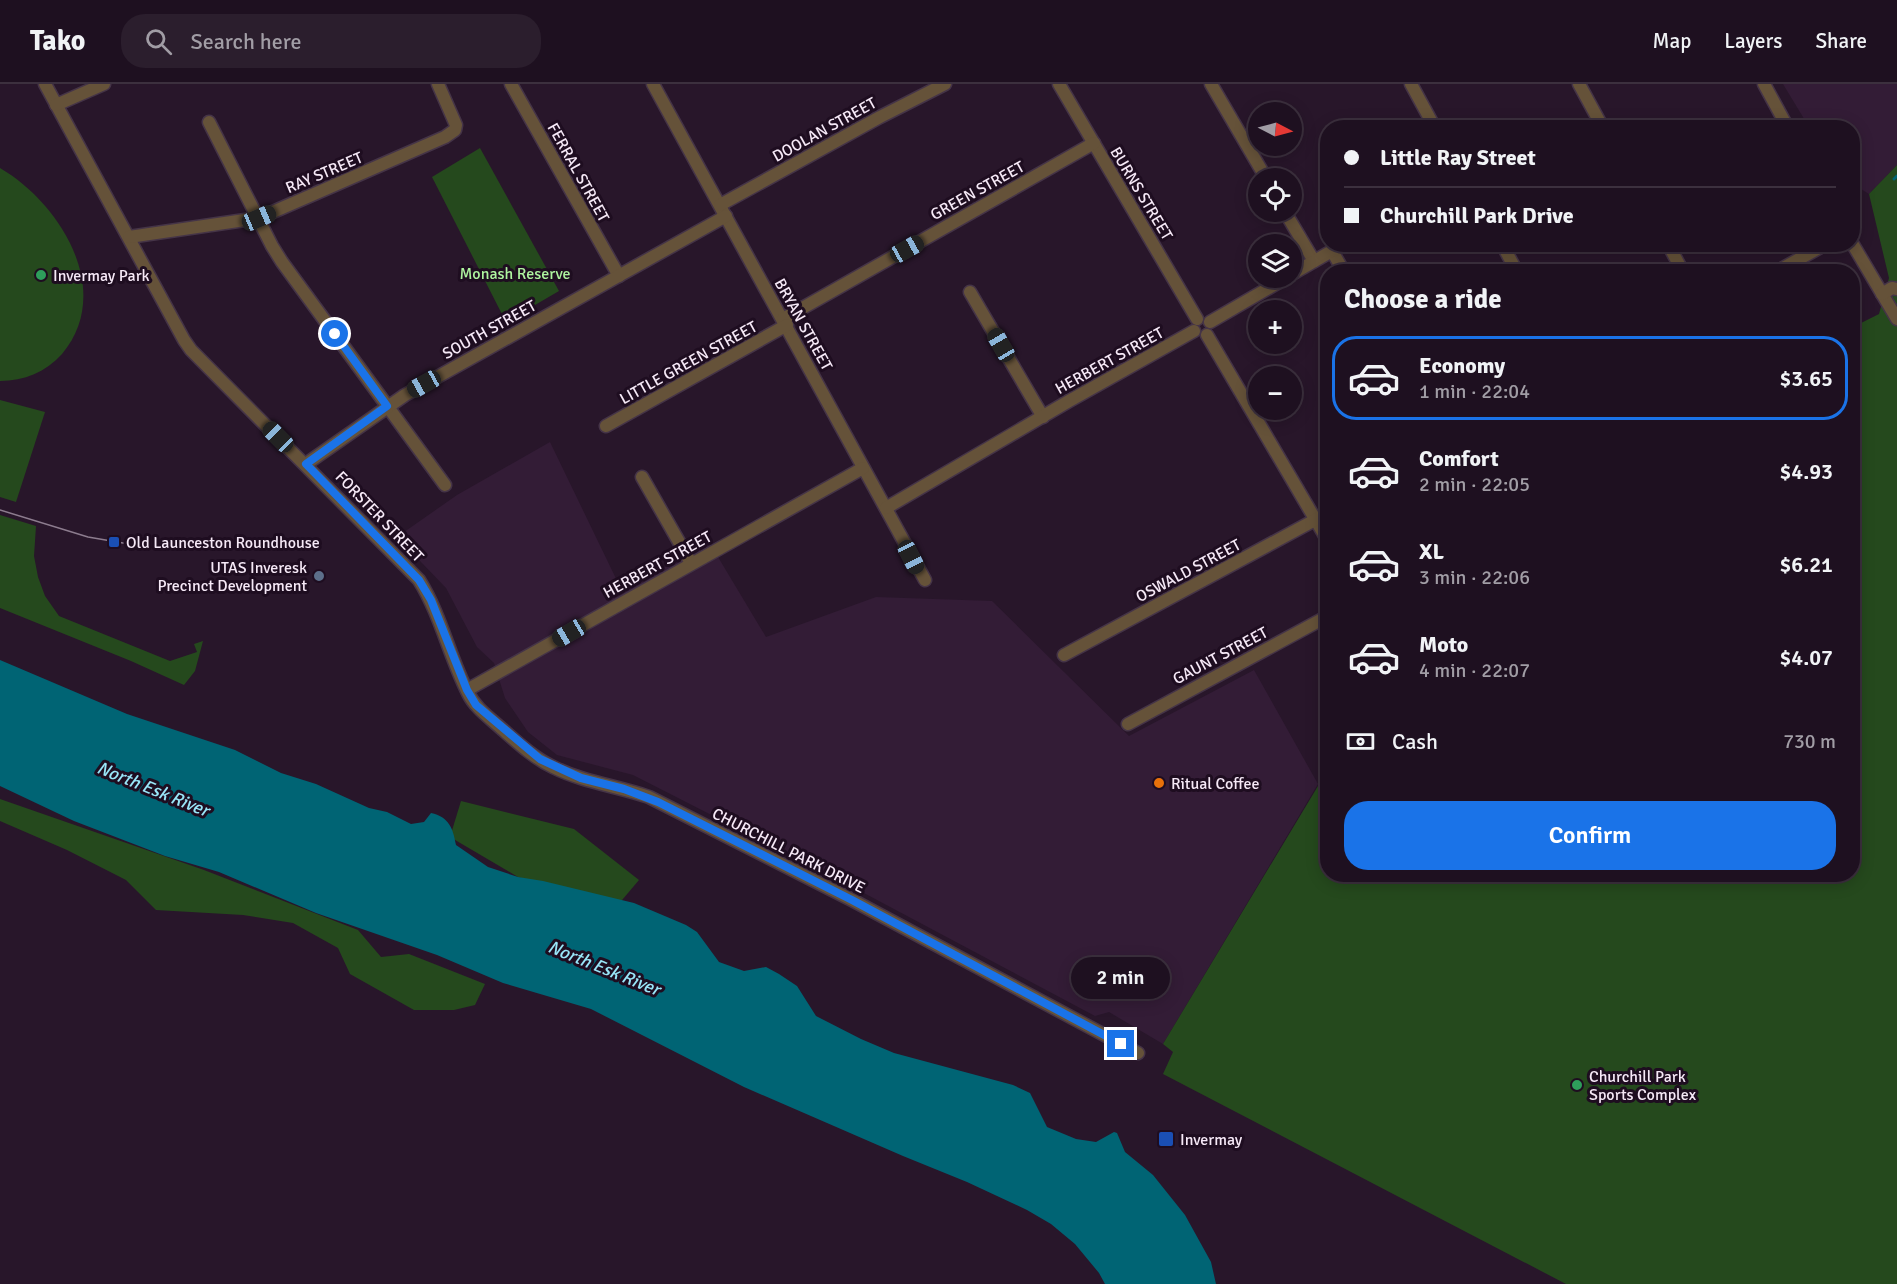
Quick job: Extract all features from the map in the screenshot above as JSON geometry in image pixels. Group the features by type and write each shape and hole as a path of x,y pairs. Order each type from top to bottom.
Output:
{"street":[{"name":"FORSTER STREET","path":"45,84 191,350 419,580 434,608 467,690"},
{"path":"56,105 104,84"},
{"name":"RAY STREET","path":"129,237 259,218 445,137 455,130 454,119 438,84"},
{"name":"FERRAL STREET","path":"511,84 619,276"},
{"name":"BRYAN STREET","path":"653,84 925,580"},
{"name":"DOOLAN STREET","path":"723,211 880,117 945,84"},
{"name":"BURNS STREET","path":"1059,84 1195,325"},
{"path":"1211,84 1260,168"},
{"path":"1410,84 1430,120"},
{"path":"1579,84 1599,120"},
{"path":"1764,84 1784,120"},
{"path":"209,122 282,262 445,485"},
{"name":"GREEN STREET","path":"785,322 1094,143"},
{"name":"SOUTH STREET","path":"306,464 405,394 619,276 723,211"},
{"path":"1291,222 1314,261"},
{"path":"1302,268 1330,252"},
{"path":"1790,264 1812,252"},
{"path":"1857,252 1896,319"},
{"path":"1210,322 1269,288"},
{"path":"1882,294 1892,288 1897,289"},
{"path":"970,292 1043,417"},
{"path":"1203,317 1210,322 1211,327 1207,335 1201,336 1195,325 1203,317"},
{"name":"LITTLE GREEN STREET","path":"606,426 785,322"},
{"name":"HERBERT STREET","path":"886,508 1195,325"},
{"path":"1207,335 1320,527"},
{"name":"HERBERT STREET","path":"467,690 863,468"},
{"path":"642,477 691,563"},
{"name":"OSWALD STREET","path":"1064,655 1320,518"},
{"name":"GAUNT STREET","path":"1128,723 1320,620"},
{"name":"CHURCHILL PARK DRIVE","path":"467,690 482,711 528,751 552,766 581,778 624,789 658,802 852,900 1138,1053"}],"shaded area":[{"path":"1783,84 1897,84 1897,165 1869,194 1860,188 1860,120 1805,120"},
{"path":"550,442 622,591 709,542 766,637 876,597 992,601 1129,736 1254,670 1318,784 1163,1044 1109,1012 1095,1016 847,884 633,775 557,755 528,732 505,698 494,663 477,647 446,588 397,537 457,495"}],"green space":[{"name":"Monash Reserve","path":"480,148 559,291 506,322 432,177"},
{"name":"Churchill Park Sports Complex","path":"1897,165 1897,1284 1566,1284 1163,1074 1173,1052 1163,1044 1320,783 1320,882 1860,882 1860,324 1879,314 1889,278 1869,194"},
{"name":"Invermay Park","path":"0,168 22,183 60,226 73,250 81,277 83,303 77,329 56,360 26,377 0,381"},
{"path":"0,400 45,412 16,502 0,497"},
{"path":"0,515 36,526 34,556 38,577 45,596 59,616 170,661 197,652 194,644 203,641 195,671 184,685 0,608"},
{"path":"0,799 204,870 358,930 381,957 409,954 485,984 475,1005 454,1010 414,1010 350,974 338,948 293,923 243,915 156,910 126,880 67,850 0,821"},
{"path":"461,801 574,829 639,880 617,906 518,877 450,837"}],"water":[{"name":"North Esk River","path":"0,660 127,714 235,750 281,773 316,784 411,824 424,822 431,813 442,817 449,824 456,845 488,867 518,877 634,903 697,932 719,962 744,971 766,967 779,974 797,986 816,1016 861,1039 894,1053 1013,1085 1030,1093 1047,1127 1076,1139 1096,1142 1114,1132 1117,1133 1125,1152 1153,1175 1185,1215 1211,1262 1216,1284 1105,1284 1075,1244 1051,1224 1027,1210 744,1087 591,1009 503,983 437,955 316,913 219,872 165,856 74,821 0,786"}],"waterway":[{"path":"1894,179 1897,176"}],"tram line":[{"path":"0,510 88,537 123,543"}],"place":[{"name":"Invermay Park","path":"41,275"},
{"name":"Old Launceston Roundhouse","path":"114,542"},
{"name":"UTAS Inveresk Precinct Development","path":"319,576"},
{"name":"Ritual Coffee","path":"1159,783"},
{"name":"Churchill Park Sports Complex","path":"1577,1085"},
{"name":"Invermay","path":"1166,1139"}],"route":[{"path":"335,334 387,406 306,464 419,580 438,615 471,699 482,711 528,751 552,766 581,778 649,797 852,900 1121,1044"}]}
